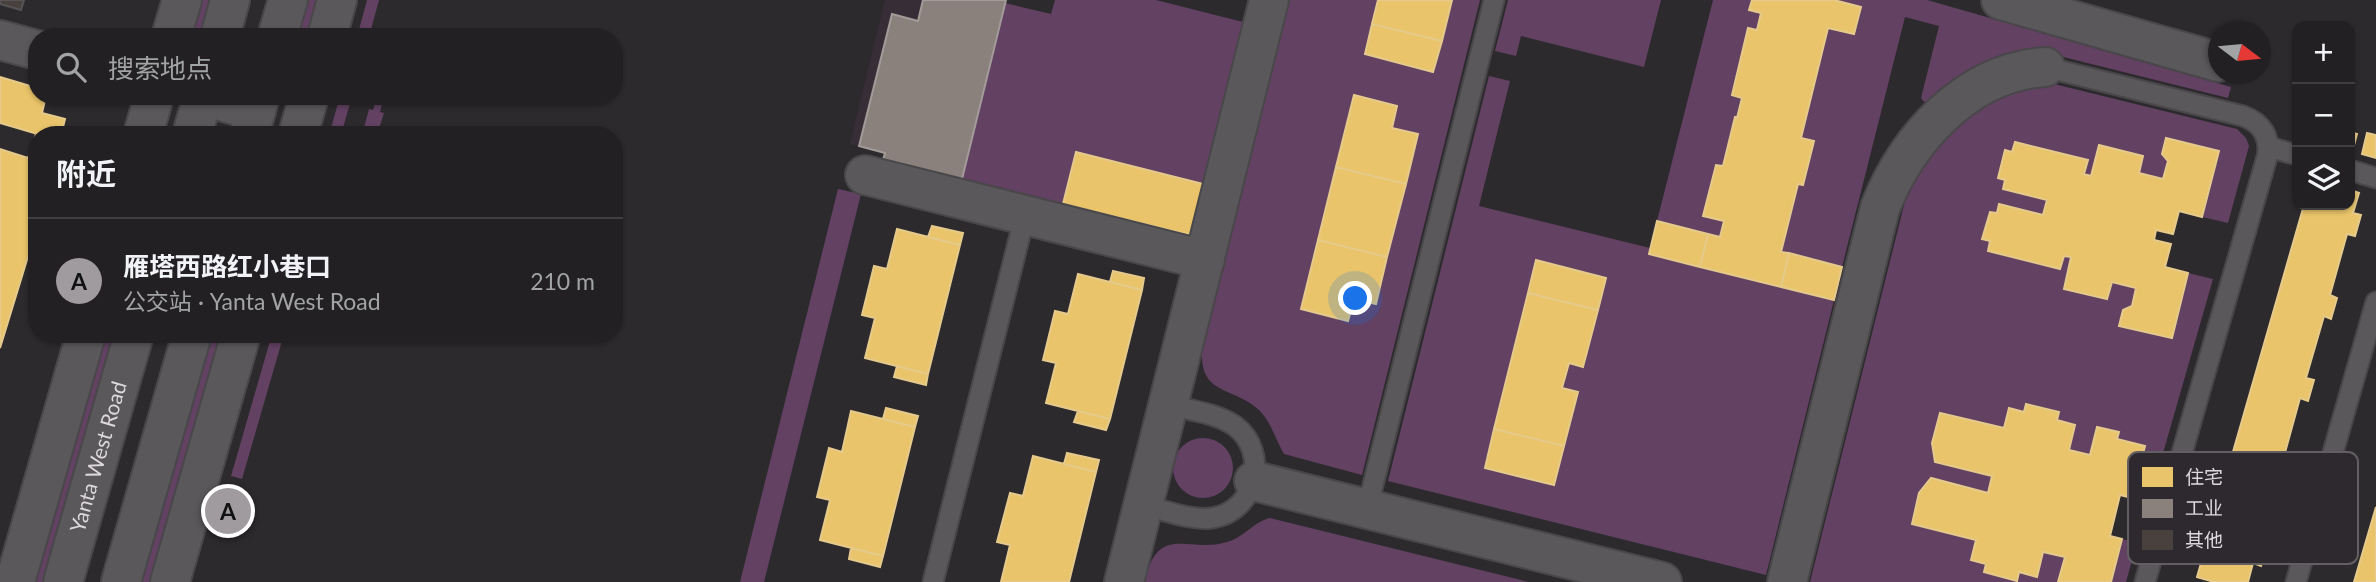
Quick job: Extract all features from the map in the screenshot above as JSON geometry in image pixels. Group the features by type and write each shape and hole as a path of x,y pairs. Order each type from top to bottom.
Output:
{"street":[{"path":"173,28 181,0"},
{"path":"222,28 230,0"},
{"path":"280,28 288,0"},
{"path":"329,28 337,0"},
{"path":"2001,0 2208,59"},
{"path":"1124,582 1205,260 1262,2"},
{"path":"0,40 28,48"},
{"path":"1787,582 1880,208 1889,184 1914,145 1944,112 1978,88 2017,70 2045,67"},
{"path":"146,126 151,105"},
{"path":"195,126 200,105"},
{"path":"229,105 255,114"},
{"path":"301,126 306,105"},
{"path":"865,175 1205,260"},
{"path":"15,582 83,343"},
{"name":"Yanta West Road","path":"63,582 131,343"},
{"path":"121,582 189,343"},
{"path":"170,582 238,343"},
{"path":"1254,481 1367,509 1593,574 1662,582"}],"lane":[{"path":"1367,509 1494,0"},
{"path":"2045,67 2244,116 2260,126 2267,137 2269,147 2182,452"},
{"path":"2269,147 2292,154"},
{"path":"2355,172 2376,178"},
{"path":"933,582 1025,215"},
{"path":"2333,452 2376,302"},
{"path":"1143,505 1192,517 1213,518 1231,511 1245,498 1254,481 1255,459 1249,441 1235,426 1217,417 1168,405"},
{"path":"2145,582 2150,564"},
{"path":"2296,582 2301,564"}],"shaded area":[{"path":"190,0 215,0 207,28 182,28"},
{"path":"303,0 328,0 320,28 295,28"},
{"path":"367,0 379,0 371,28 359,28"},
{"path":"885,0 923,0 918,21 892,15 859,146 850,144"},
{"path":"1055,0 1156,0 1243,22 1203,184 1076,153 1063,204 962,179 1005,3 1051,14"},
{"path":"1289,0 1378,0 1365,54 1433,72 1452,0 1480,0 1362,475 1284,454 1259,410 1212,383 1206,376 1202,351","holes":["1355,95 1397,106 1392,128 1418,135 1375,304 1354,299"]},
{"path":"1508,0 1661,0 1644,67 1521,36 1516,56 1495,51"},
{"path":"1713,0 1752,0 1749,10 1761,13 1757,30 1748,28 1732,95 1742,98 1723,166 1716,165 1704,216 1724,221 1720,237 1657,221"},
{"path":"1834,0 1927,0 2208,80 2208,84 2231,87 2228,98 2031,49 1998,61 1926,104 1921,98 1939,26 1905,17 1842,267 1781,252 1798,184 1803,185 1814,141 1801,138 1828,28 1854,34 1861,7"},
{"path":"1489,76 1510,81 1479,206 1650,248 1649,254 1834,300 1766,575 1388,481","holes":["1537,260 1606,278 1584,367 1569,363 1562,388 1578,392 1554,485 1485,468"]},
{"path":"2042,81 2237,129 2246,138 2249,146 2228,223 2202,217 2219,152 2168,161 2163,179 2139,173 2143,156 2100,145 2091,176 2084,174 2088,161 2015,142 2012,152 2005,151 1998,178 2005,180 2003,189 2047,200 2043,215 2000,204 1997,213 1990,212 1982,239 1990,241 1988,252 2060,269 2064,256 2071,257 2064,289 2107,299 2112,282 2136,288 2132,306 2120,325 2172,338 2188,273 2213,279 2163,452 2128,452 2128,482 2117,439 2118,432 2097,427 2090,455 2069,450 2075,425 2057,420 2058,411 2027,404 2024,412 2004,428 1940,413 1932,443 1935,462 1992,476 1988,493 1931,478 1919,493 1912,524 1976,540 1971,560 1986,564 1985,573 2016,581 2019,572 2037,576 2043,552 2065,557 2058,582 1810,582 1912,173 1930,147 1990,98"},
{"path":"337,105 349,105 344,126 332,126"},
{"path":"374,105 382,105 380,112 384,113 380,126 364,126 369,109 373,110"},
{"path":"838,189 861,194 764,582 740,582"},
{"path":"92,343 116,343 48,582 24,582"},
{"path":"204,343 229,343 161,582 136,582"},
{"path":"269,343 281,343 242,479 231,476"},
{"path":"1197,438 1209,438 1228,451 1233,468 1231,480 1220,493 1209,498 1197,498 1178,485 1173,474 1173,462 1186,443"},
{"path":"1270,518 1529,582 1144,582 1150,564 1166,546 1227,542"},
{"path":"2122,539 2128,541 2128,564 2131,564 2126,582 2111,582"}],"building: 住宅":[{"path":"1378,0 1452,0 1442,41 1372,24"},
{"path":"1752,0 1834,0 1861,7 1854,34 1828,28 1801,138 1814,141 1803,185 1798,184 1781,252 1789,253 1781,287 1700,267 1708,234 1720,237 1724,221 1703,216 1716,165 1723,166 1742,98 1732,95 1748,28 1757,30 1761,13 1749,10"},
{"path":"1372,24 1442,41 1433,72 1365,54"},
{"path":"0,77 28,85 28,105 44,105 42,113 65,119 63,126 28,126 28,131 0,123"},
{"path":"1354,95 1397,106 1392,128 1418,134 1406,184 1336,167"},
{"path":"2367,133 2376,135 2376,158 2362,154"},
{"path":"2166,138 2219,151 2202,217 2179,211 2173,234 2156,230 2154,240 2171,244 2165,267 2188,273 2172,338 2119,326 2123,310 2132,306 2136,288 2112,282 2107,299 2064,289 2071,257 2064,256 2060,269 1988,251 1990,241 1982,239 1990,212 1997,213 1999,204 2043,215 2047,200 2003,189 2005,180 1998,178 2005,150 2012,152 2015,142 2088,160 2084,174 2091,176 2099,145 2143,156 2139,173 2163,179 2168,161 2162,154"},
{"path":"0,149 28,158 28,256 0,348"},
{"path":"1076,152 1203,184 1190,235 1063,204"},
{"path":"1336,167 1406,184 1387,257 1318,240"},
{"path":"2303,210 2354,210 2353,213 2361,215 2355,236 2347,234 2330,295 2337,298 2331,319 2324,316 2306,378 2314,380 2308,401 2300,398 2285,452 2233,452"},
{"path":"1657,221 1708,234 1700,267 1649,254"},
{"path":"932,226 963,233 960,245 928,237"},
{"path":"897,229 960,245 928,374 865,358 875,318 862,315 874,266 887,269"},
{"path":"1318,240 1387,257 1376,304 1354,299 1348,321 1301,309"},
{"path":"1789,253 1842,267 1834,300 1781,287"},
{"path":"1536,260 1606,278 1598,310 1528,293"},
{"path":"1113,271 1144,278 1142,290 1110,282"},
{"path":"1078,274 1142,290 1110,419 1046,403 1056,363 1043,360 1055,311 1068,314"},
{"path":"1528,293 1598,310 1583,367 1569,363 1562,388 1578,392 1564,446 1494,429"},
{"path":"897,366 928,374 926,385 894,377"},
{"path":"2026,404 2059,412 2057,420 2075,425 2069,450 2090,455 2097,427 2119,432 2117,439 2145,446 2144,452 2128,452 2128,497 2120,495 2110,536 2122,539 2111,582 2058,582 2065,557 2043,552 2037,577 2019,572 2017,581 1984,572 1986,564 1971,560 1976,540 1912,524 1919,493 1931,478 1988,493 1992,476 1935,462 1932,443 1940,413 2004,428 2009,408 2024,412"},
{"path":"886,408 918,416 915,427 883,419"},
{"path":"851,411 915,427 883,556 820,540 830,500 817,497 829,448 842,452"},
{"path":"1078,411 1110,419 1106,430 1074,422"},
{"path":"1494,429 1564,446 1554,485 1485,468"},
{"path":"1067,453 1099,460 1096,472 1064,464"},
{"path":"1033,456 1096,472 1069,582 1001,582 1010,545 997,542 1010,493 1023,496"},
{"path":"2376,507 2376,582 2354,582"},
{"path":"851,548 883,556 880,567 849,559"},
{"path":"2201,564 2253,564 2248,582 2214,582 2197,577"}],"building: 工业":[{"path":"923,0 1006,0 962,179 883,160 885,153 859,146 892,14 918,21"}],"building: 其他":[{"path":"0,0 24,0 21,10 0,4"}],"place":[{"name":"雁塔西路红小巷口","path":"228,511"}]}
